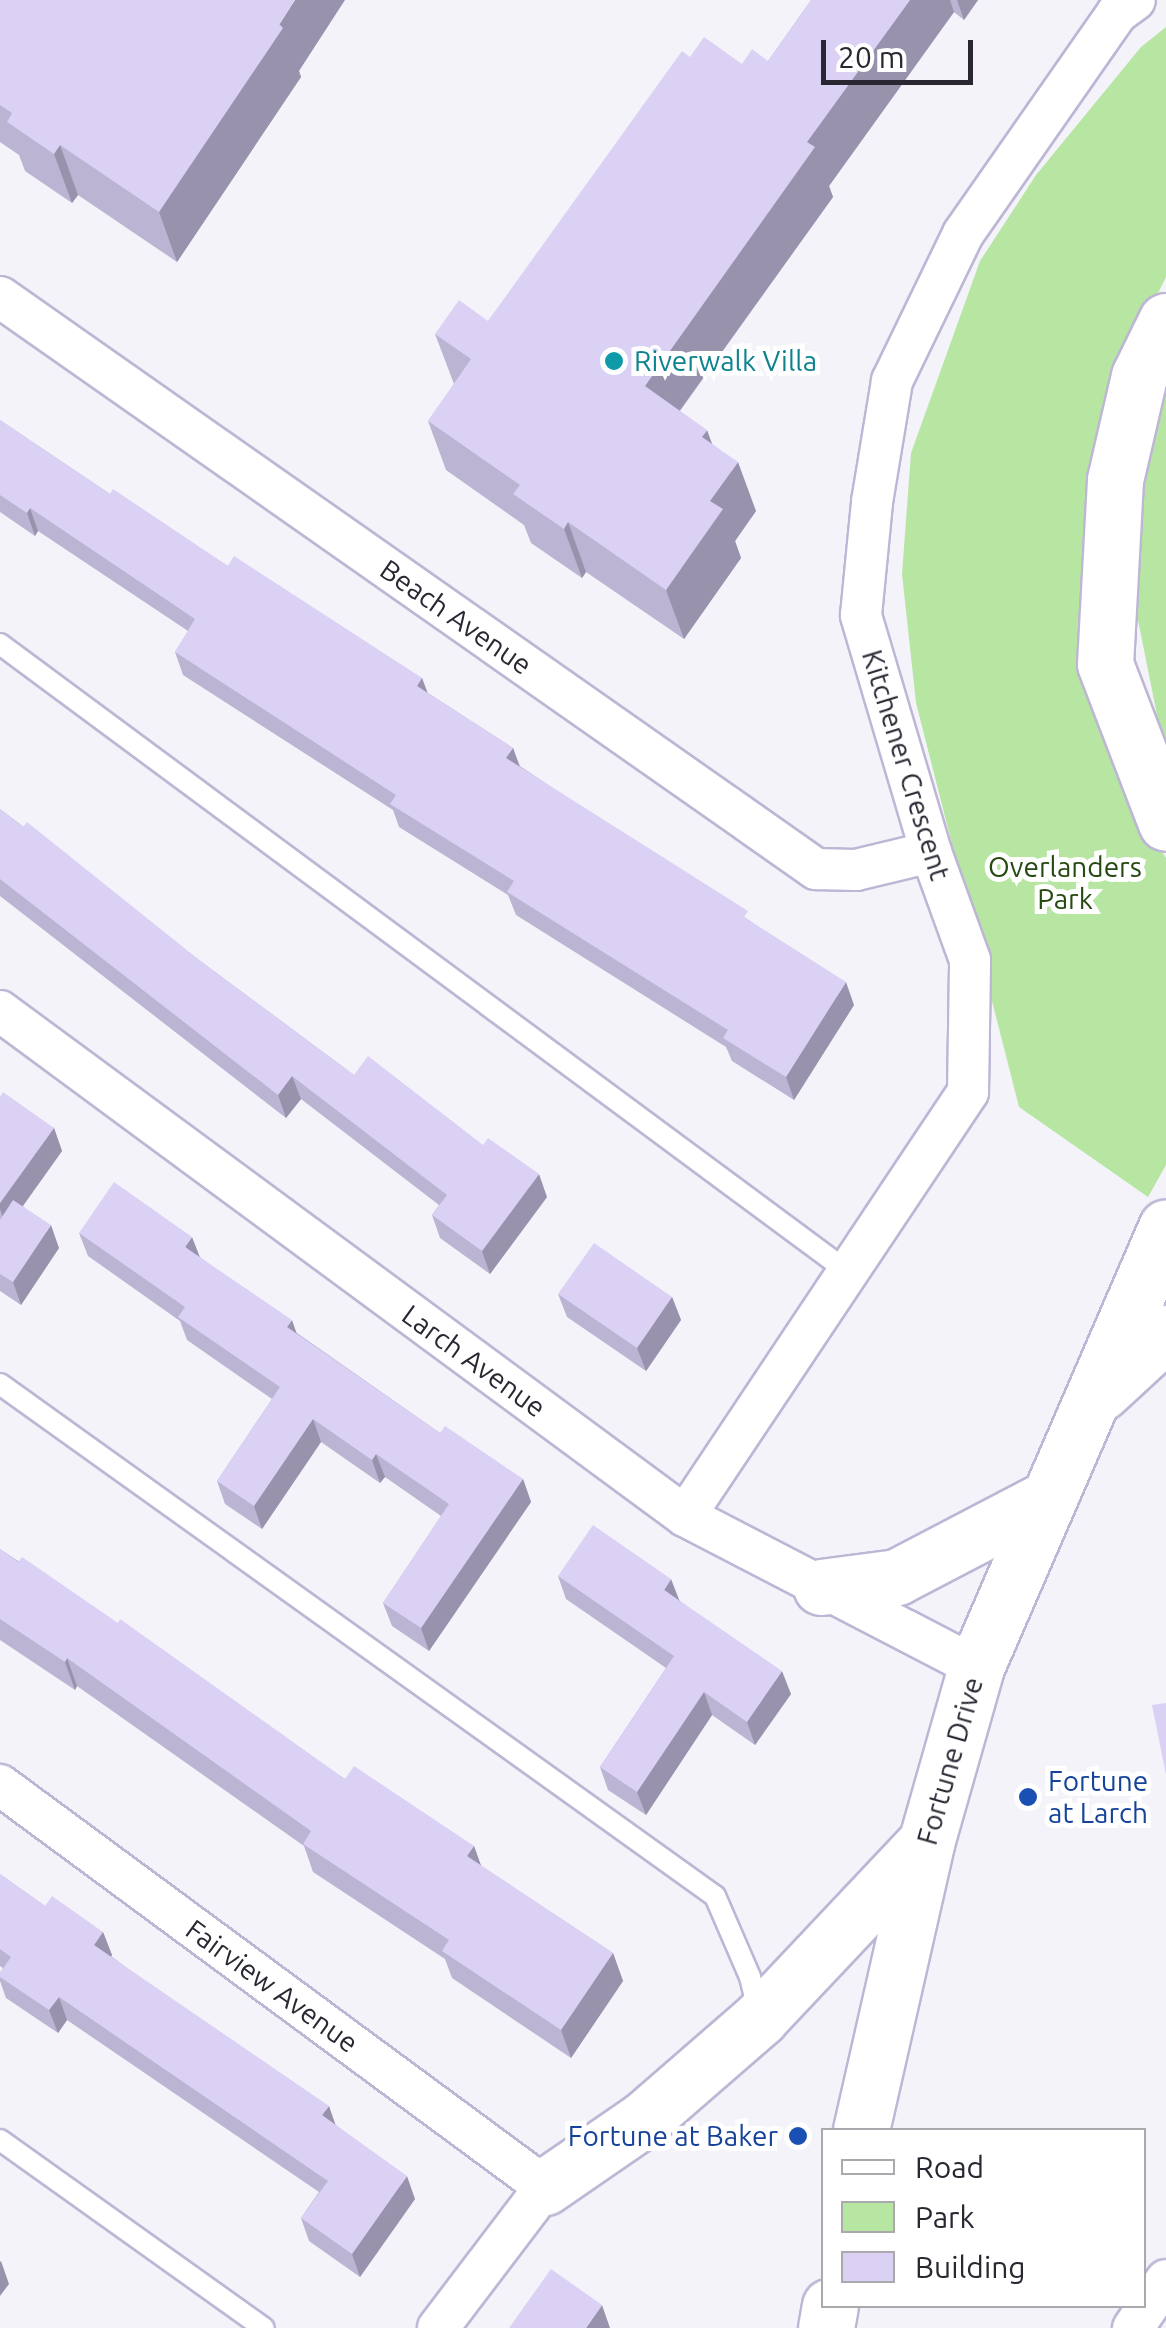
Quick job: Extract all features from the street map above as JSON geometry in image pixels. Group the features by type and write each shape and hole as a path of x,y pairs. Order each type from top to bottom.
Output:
{"main road":[{"path":"1166,320 1139,376 1115,480 1105,664 1166,824"},
{"name":"Fortune Drive","path":"861,2128 926,1843 976,1667 1085,1407 1166,1227"},
{"name":"Fortune Drive","path":"1085,1407 1166,1333"},
{"path":"820,1586 897,1577 1046,1500"},
{"path":"545,2187 644,2120 760,2018 926,1843"}],"street":[{"name":"Kitchener Crescent","path":"685,1516 968,1092 970,960 932,852 861,615 872,502 892,381 963,234 1117,13 1135,0"},
{"name":"Beach Avenue","path":"0,296 816,869 856,870 932,852"},
{"name":"Larch Avenue","path":"0,1011 685,1516 976,1667"},
{"name":"Fairview Avenue","path":"0,1785 545,2187"},
{"path":"438,2328 545,2187"},
{"path":"1132,2328 1166,2280"}],"lane":[{"path":"0,644 848,1272"},
{"path":"0,1384 715,1896 750,1977 760,2018"},
{"path":"0,2140 264,2328"}],"green space":[{"name":"Overlanders Park","path":"1166,27 1166,277 1119,372 1096,472 1144,823 1166,858 1166,1165 1148,1197 1019,1107 916,703 902,574 911,453 980,261 1036,175 1141,47"},
{"path":"1166,368 1166,760 1129,575"}],"building":[{"path":"0,0 295,0 279,24 283,28 159,212 60,145 54,154 7,122 12,113 0,105"},
{"name":"Riverwalk Villa","path":"811,0 910,0 807,142 815,147 645,386 707,430 702,437 738,462 710,501 723,509 666,590 568,522 564,529 513,494 520,485 428,421 471,359 435,334 459,300 488,321 682,51 690,57 704,37 742,64 752,49 768,61"},
{"path":"0,420 228,566 234,556 422,678 417,686 513,748 506,758 748,911 744,917 846,982 786,1077 723,1038 728,1030 507,892 514,881 390,804 396,795 175,652 195,619 30,508 27,513 0,495"},
{"path":"0,809 23,827 27,822 203,963 354,1075 368,1056 483,1145 488,1138 539,1174 482,1251 432,1215 447,1195 292,1076 278,1095 0,879"},
{"path":"3,1092 54,1128 0,1203 0,1097"},
{"path":"114,1182 192,1237 185,1247 292,1320 287,1327 440,1433 445,1426 523,1479 421,1628 383,1603 449,1504 376,1454 372,1460 313,1419 254,1506 217,1481 280,1387 178,1317 185,1307 79,1233"},
{"path":"13,1200 51,1225 13,1282 0,1274 0,1220"},
{"path":"594,1243 672,1297 637,1348 558,1294"},
{"path":"593,1525 671,1579 664,1590 782,1671 747,1722 704,1692 637,1792 600,1767 674,1656 558,1576"},
{"path":"0,1549 18,1562 22,1557 118,1623 120,1619 345,1779 354,1766 474,1846 467,1856 613,1953 561,2030 442,1951 449,1940 303,1844 311,1831 67,1658 65,1662 0,1619"},
{"path":"1166,1703 1166,1775 1152,1705"},
{"path":"0,1874 45,1906 52,1896 103,1932 94,1945 329,2106 322,2115 407,2176 352,2254 301,2218 328,2181 59,1997 49,2010 0,1977 11,1957 0,1949"},
{"path":"551,2269 602,2305 586,2328 509,2328"}],"place":[{"name":"Riverwalk Villa","path":"614,361"},
{"name":"Fortune at Larch","path":"1028,1797"},
{"name":"Fortune at Baker","path":"798,2136"}]}
